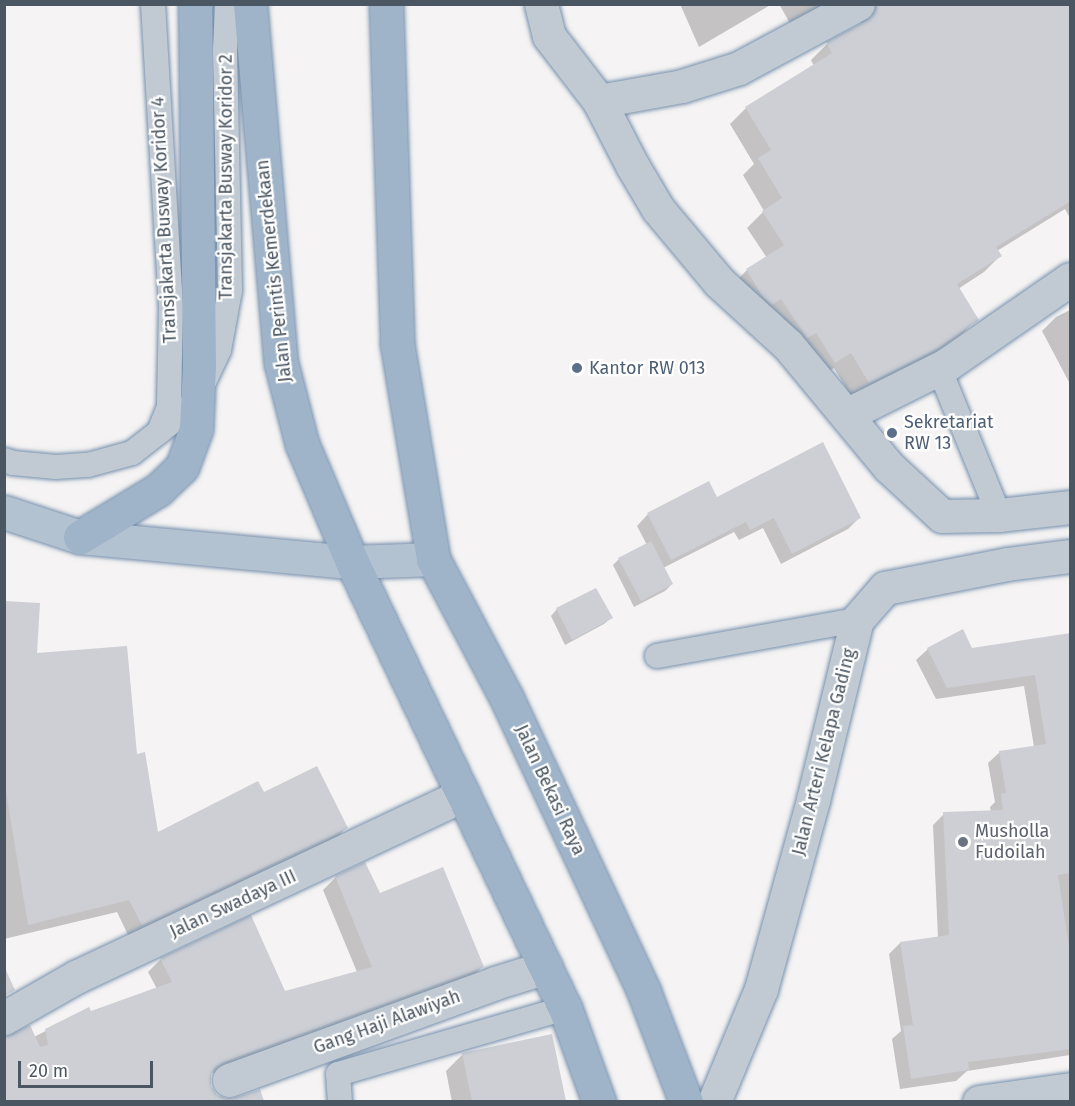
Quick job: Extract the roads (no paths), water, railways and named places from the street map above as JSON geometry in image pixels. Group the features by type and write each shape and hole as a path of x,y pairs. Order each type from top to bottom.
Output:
{"highway":[{"path":"80,537 158,490 182,467 196,429 198,395 195,4"},
{"name":"Jalan Perintis Kemerdekaan","path":"250,4 281,363 302,444 351,562"},
{"path":"386,4 397,343 434,559"},
{"name":"Jalan Bekasi Raya","path":"434,559 507,699 609,916 644,992 686,1101"},
{"path":"351,562 565,1008 599,1101"}],"main road":[{"path":"4,512 80,537 351,562 434,559"}],"street":[{"path":"541,4 549,36 599,100 658,209 719,282 788,345 848,414 889,467 942,516 999,515 1071,507"},
{"path":"599,100 682,86 739,68 858,4"},
{"path":"848,414 939,368 1071,279"},
{"name":"Jalan Arteri Kelapa Gading","path":"714,1101 761,989 813,800 857,620 885,588 1007,564 1071,556"},
{"name":"Jalan Swadaya III","path":"4,1018 76,977 463,795"},
{"name":"Gang Haji Alawiyah","path":"229,1080 495,983 546,967"},
{"path":"979,1101 1071,1089"}],"lane":[{"name":"Transjakarta Busway Koridor 4","path":"153,4 171,308 169,406 158,434"},
{"name":"Transjakarta Busway Koridor 2","path":"4,459 13,463 56,467 88,465 132,453 187,411 198,395 219,350 230,290 225,51 227,4"},
{"path":"939,368 999,515"},
{"path":"657,656 857,620"},
{"path":"340,1101 338,1074 565,1008"}],"place":[{"name":"Kantor RW 013","path":"577,368"},
{"name":"Sekretariat RW 13","path":"892,433"},
{"name":"Musholla Fudoilah","path":"963,842"}]}
